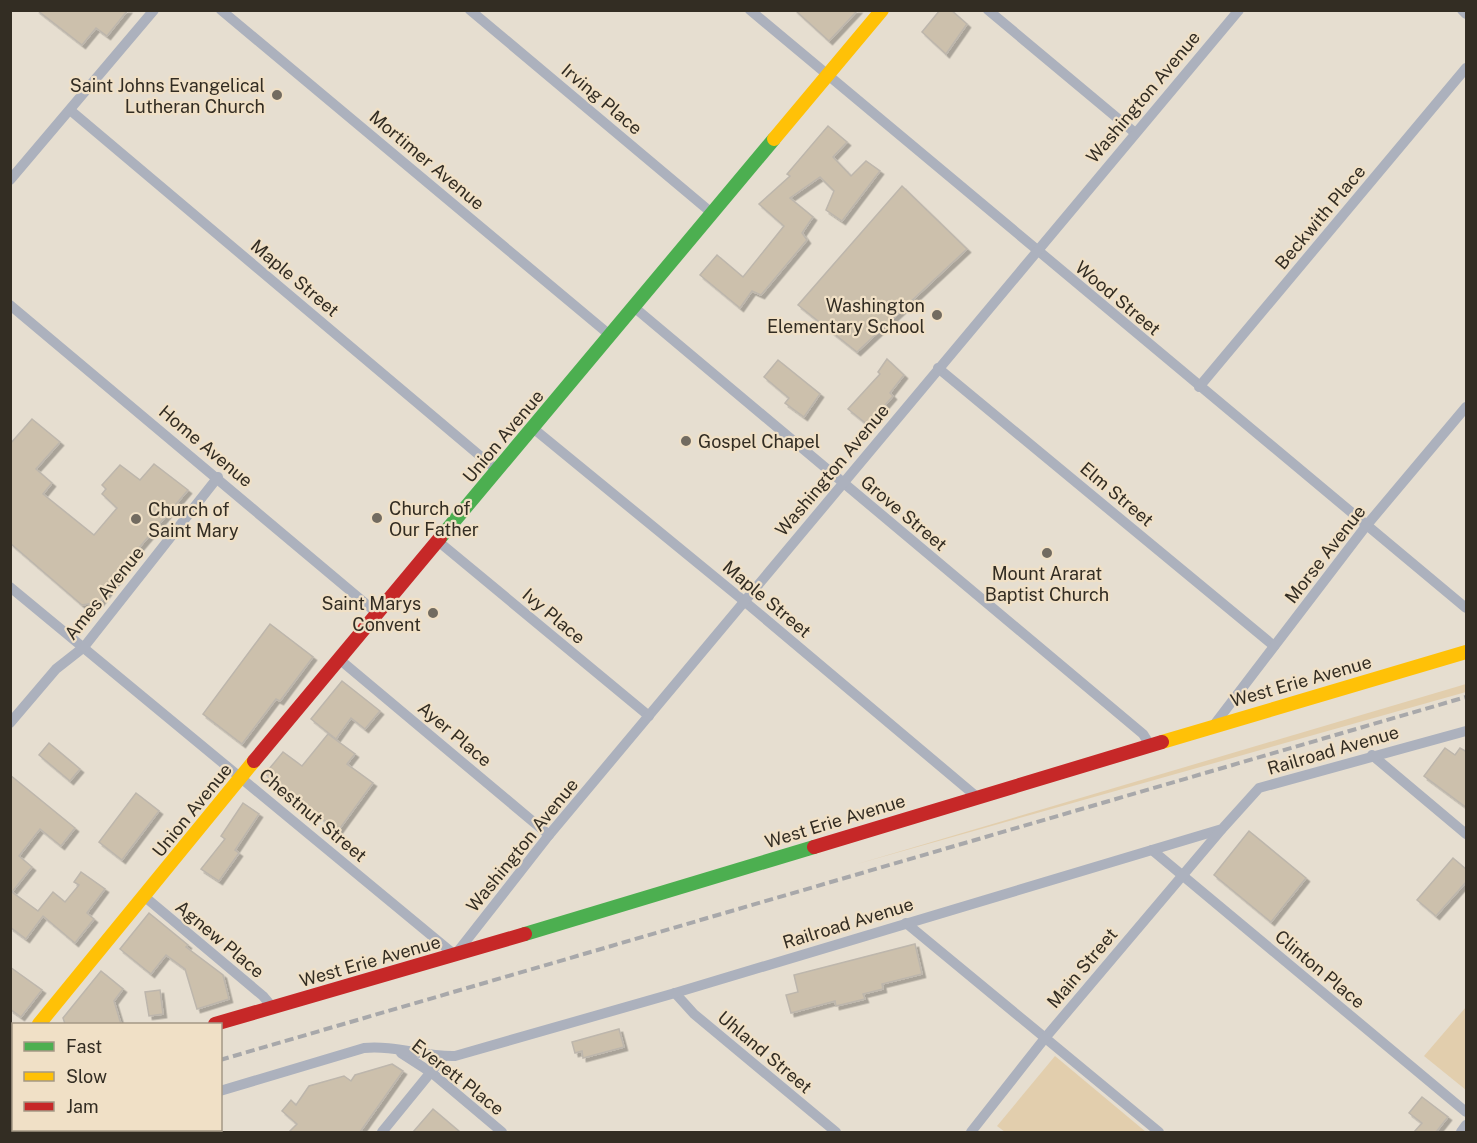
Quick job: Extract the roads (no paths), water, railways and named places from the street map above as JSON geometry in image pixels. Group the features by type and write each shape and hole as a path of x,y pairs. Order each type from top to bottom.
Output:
{"main road":[{"name":"Union Avenue","path":"40,1023 339,659 534,429 882,10"},
{"name":"West Erie Avenue","path":"219,1023 455,955 1214,725 1467,652"}],"street":[{"path":"10,180 154,10"},
{"name":"Mortimer Avenue","path":"221,10 611,336"},
{"name":"Irving Place","path":"470,10 713,214"},
{"name":"Wood Street","path":"750,10 1467,608"},
{"path":"988,10 1134,132"},
{"name":"Washington Avenue","path":"455,955 549,835 1134,132 1239,10"},
{"path":"1462,10 1467,14"},
{"name":"Beckwith Place","path":"1200,387 1467,68"},
{"name":"Maple Street","path":"70,110 498,471"},
{"name":"Home Avenue","path":"10,305 218,477 378,614"},
{"name":"Grove Street","path":"635,308 1143,734 1150,745"},
{"name":"Elm Street","path":"938,368 1274,646"},
{"name":"Morse Avenue","path":"1214,725 1366,526 1467,407"},
{"name":"Maple Street","path":"534,429 744,601 977,797"},
{"name":"Ames Avenue","path":"10,723 56,669 84,647 218,477"},
{"name":"Ivy Place","path":"439,542 649,716"},
{"name":"Chestnut Street","path":"10,587 455,955"},
{"name":"Ayer Place","path":"339,659 549,835"},
{"name":"Railroad Avenue","path":"222,1089 364,1048 393,1048 455,1056 675,993 1222,829 1259,788 1372,755 1467,731"},
{"path":"1372,755 1467,834"},
{"name":"Main Street","path":"971,1132 1045,1038 1222,829"},
{"name":"Clinton Place","path":"1152,850 1467,1112"},
{"name":"Agnew Place","path":"144,897 263,996 273,1008"},
{"path":"906,923 1159,1132"},
{"name":"Uhland Street","path":"675,993 694,1014 836,1132"},
{"name":"Everett Place","path":"393,1048 432,1073 502,1132"},
{"path":"382,1132 444,1056"},
{"path":"1461,1132 1467,1125"}],"railway":[{"path":"222,1059 1466,697"}],"place":[{"name":"Saint Johns Evangelical Lutheran Church","path":"277,95"},
{"name":"Washington Elementary School","path":"937,315"},
{"name":"Gospel Chapel","path":"686,441"},
{"name":"Church of Our Father","path":"377,518"},
{"name":"Church of Saint Mary","path":"136,519"},
{"name":"Mount Ararat Baptist Church","path":"1047,553"},
{"name":"Saint Marys Convent","path":"433,613"}]}
